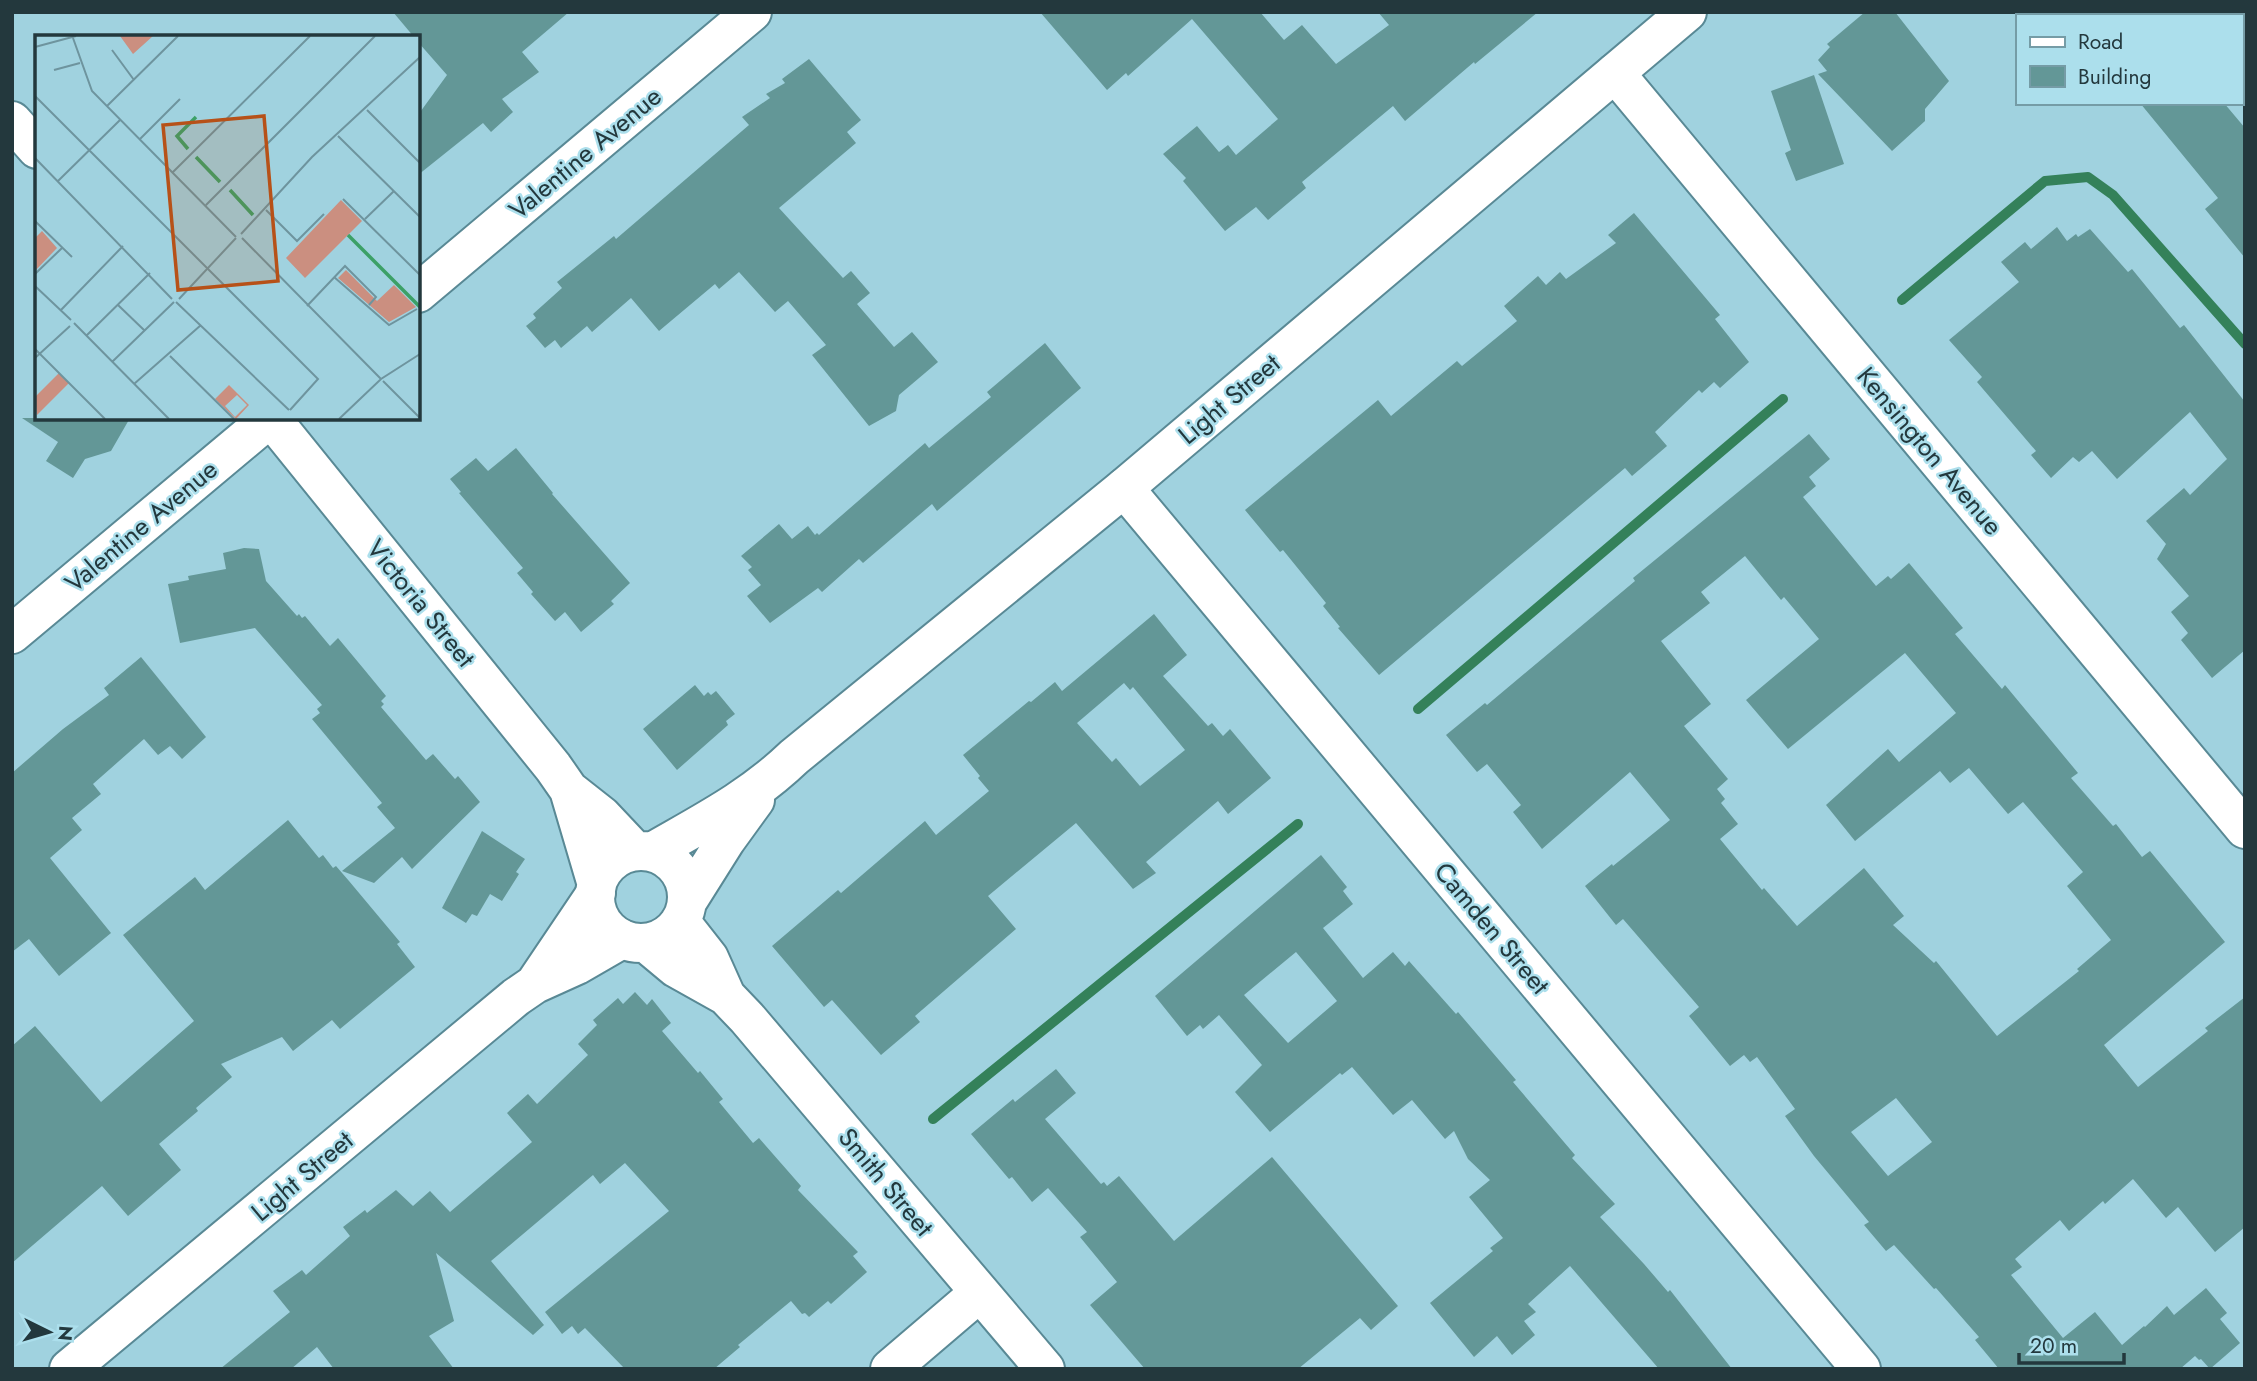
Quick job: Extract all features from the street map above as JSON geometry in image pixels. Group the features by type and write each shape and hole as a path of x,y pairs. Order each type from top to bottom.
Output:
{"street":[{"name":"Valentine Avenue","path":"420,291 752,12"},
{"name":"Light Street","path":"643,851 733,806 769,781 794,757 1124,488 1687,12"},
{"name":"Kensington Avenue","path":"1615,72 2245,829"},
{"path":"12,121 35,147"},
{"name":"Valentine Avenue","path":"12,634 269,420"},
{"name":"Victoria Street","path":"273,420 545,756 569,790 643,851"},
{"name":"Camden Street","path":"1124,488 1861,1369"},
{"name":"Light Street","path":"684,911 726,840 769,781"},
{"name":"Victoria Street","path":"569,790 597,889"},
{"path":"643,851 664,857 675,865 687,889 684,911 671,932 659,939 634,941 611,931 602,920 596,907 597,889 602,873 611,862 622,855 643,851"},
{"name":"Light Street","path":"535,984 597,889"},
{"name":"Smith Street","path":"684,911 726,996"},
{"name":"Light Street","path":"69,1369 535,984 634,941"},
{"name":"Smith Street","path":"634,941 726,996 1045,1369"},
{"path":"890,1369 979,1293"}],"building":[{"path":"393,12 569,12 522,52 539,72 502,99 513,112 491,132 483,123 420,173 420,112 447,75 420,44 420,35 412,35"},
{"path":"1040,12 1260,12 1284,40 1302,25 1336,64 1389,25 1378,12 1538,12 1405,121 1393,106 1302,182 1306,188 1268,220 1256,207 1225,231 1183,181 1186,178 1163,154 1197,126 1219,152 1228,145 1236,155 1278,119 1192,19 1128,76 1126,73 1107,90"},
{"path":"1865,12 1895,12 1949,81 1925,109 1925,121 1892,151 1818,74 1827,71 1818,60 1830,47 1827,44"},
{"path":"809,59 861,120 847,132 856,143 779,208 843,278 851,271 870,293 857,304 894,347 912,332 938,362 899,395 896,411 869,426 812,355 826,345 788,301 775,312 739,272 719,289 715,284 659,331 631,298 592,332 587,326 561,348 555,340 545,348 526,326 536,318 533,314 562,288 557,282 614,236 616,239 749,125 742,117 770,98 766,94 785,83 782,79"},
{"path":"1814,75 1844,164 1796,181 1785,153 1791,150 1771,91"},
{"path":"2142,105 2226,105 2245,128 2245,258 2205,209 2218,198"},
{"path":"1634,213 1720,315 1715,319 1749,362 1720,388 1714,382 1702,393 1699,390 1655,432 1667,446 1632,476 1625,468 1379,675 1338,628 1340,627 1323,606 1326,603 1283,550 1280,552 1245,510 1378,400 1391,416 1457,361 1462,366 1517,321 1504,306 1538,276 1546,285 1560,272 1566,279 1616,243 1608,235"},
{"path":"2057,227 2067,241 2090,229 2128,272 2132,269 2180,328 2184,325 2245,402 2245,650 2212,678 2181,640 2188,633 2171,612 2189,596 2157,559 2166,544 2146,521 2184,488 2190,495 2227,459 2190,412 2117,479 2092,451 2079,462 2073,457 2051,478 2031,455 2036,451 1977,382 1982,377 1949,340 2019,282 2001,262 2025,242 2031,249"},
{"path":"1045,343 1081,388 937,511 932,504 863,563 859,559 822,592 818,588 770,623 747,596 761,585 748,570 752,567 741,556 779,524 792,539 808,526 815,535 819,535 925,443 929,448 991,397 987,392"},
{"path":"22,418 129,420 111,451 85,459 73,478 46,461 58,442"},
{"path":"1809,434 1830,459 1809,477 1816,486 1803,497 1876,586 1888,576 1891,579 1909,563 1963,628 1955,634 2002,689 2005,685 2078,773 2071,778 2113,826 2116,824 2142,857 2150,851 2225,942 2104,1045 2138,1087 2208,1031 2205,1028 2245,997 2245,1227 2215,1252 2178,1207 2166,1218 2133,1179 2069,1231 2060,1220 2015,1259 2022,1267 2011,1275 2063,1338 2095,1312 2122,1345 2167,1306 2174,1315 2206,1288 2227,1313 2220,1319 2240,1343 2210,1369 2195,1356 2180,1369 1999,1369 1975,1340 1979,1337 1936,1288 1934,1289 1894,1245 1886,1251 1864,1225 1869,1222 1814,1156 1785,1116 1795,1109 1757,1057 1750,1062 1744,1055 1730,1066 1689,1016 1699,1007 1623,919 1616,925 1585,886 1670,820 1630,772 1542,849 1513,812 1521,805 1487,764 1477,772 1446,735 1485,703 1487,705 1635,581 1633,578","holes":["1745,556 1781,600 1784,597 1819,639 1746,700 1788,749 1905,653 1956,713 1899,762 1888,749 1826,805 1855,841 1940,771 1950,783 1969,768 2008,814 2023,802 2083,872 2067,886 2111,940 2077,969 2079,971 1997,1036 1936,961 1934,963 1893,925 1904,916 1864,868 1797,926 1764,888 1762,890 1720,839 1738,824 1721,803 1725,799 1717,789 1728,779 1684,726 1711,704 1661,641 1710,603 1701,592","1896,1098 1932,1142 1888,1176 1851,1132"]},
{"path":"516,448 552,494 630,583 611,601 614,604 581,632 565,612 555,621 531,594 533,592 517,573 523,568 450,479 476,458 488,471"},
{"path":"244,548 259,549 266,581 297,616 305,616 330,646 338,638 386,696 381,701 384,704 381,707 426,760 433,754 455,779 458,776 480,802 412,869 402,857 374,883 342,871 395,828 377,807 382,803 312,719 320,713 317,709 322,705 255,628 180,643 168,584 189,580 188,576 226,569 223,553"},
{"path":"1154,614 1187,655 1163,676 1208,726 1212,723 1223,736 1230,729 1271,778 1228,814 1218,801 1146,862 1156,873 1133,889 1076,823 988,896 1016,929 915,1016 920,1022 881,1055 832,1000 824,1007 772,946 838,890 841,893 925,821 936,835 989,791 963,755 1055,682 1062,691","holes":["1124,683 1130,690 1133,687 1185,750 1140,786 1116,758 1112,762 1077,723"]},
{"path":"141,657 206,737 182,759 170,746 158,755 144,739 93,784 101,794 72,818 82,830 50,858 111,933 59,976 29,939 12,952 12,773 63,729 109,695 104,688"},
{"path":"695,685 704,696 708,692 711,695 716,691 735,714 726,721 728,725 677,770 643,729"},
{"path":"288,820 319,858 323,855 333,868 336,866 349,881 400,942 397,944 415,967 340,1029 332,1020 293,1051 282,1037 221,1064 232,1077 159,1144 181,1170 128,1216 102,1186 12,1263 12,1046 35,1026 101,1102 194,1021 123,935 195,877 205,890"},
{"path":"482,831 525,859 502,901 490,894 477,916 472,914 466,923 442,908"},
{"path":"1321,855 1347,887 1343,891 1353,904 1323,928 1363,978 1393,952 1405,966 1409,961 1456,1014 1458,1012 1575,1155 1572,1158 1615,1204 1600,1217 1668,1292 1670,1290 1732,1369 1659,1369 1570,1266 1528,1304 1536,1312 1524,1321 1535,1335 1512,1355 1497,1336 1474,1357 1430,1303 1493,1251 1490,1248 1503,1238 1469,1197 1490,1180 1468,1159 1454,1131 1445,1139 1412,1100 1393,1115 1352,1067 1342,1075 1340,1073 1270,1132 1235,1092 1262,1065 1219,1015 1203,1029 1200,1025 1187,1036 1155,996","holes":["1296,952 1337,1001 1288,1043 1244,995"]},
{"path":"635,992 647,1005 652,999 671,1023 662,1031 723,1099 719,1102 753,1143 759,1138 801,1186 798,1190 858,1252 853,1256 867,1272 831,1304 828,1301 809,1317 805,1313 802,1314 791,1301 738,1345 740,1347 714,1369 625,1369 585,1328 578,1334 572,1326 562,1334 545,1312 669,1211 625,1163 600,1184 593,1175 491,1261 544,1325 533,1335 436,1253 454,1321 429,1336 454,1369 334,1369 317,1347 291,1369 220,1369 290,1312 273,1291 302,1270 306,1275 350,1236 343,1227 365,1210 367,1213 396,1190 413,1206 430,1191 450,1212 532,1142 507,1113 528,1094 537,1104 588,1055 578,1044 597,1025 593,1020 618,998 623,1004"},
{"path":"1056,1069 1076,1093 1045,1119 1101,1184 1104,1182 1107,1186 1119,1176 1174,1241 1272,1157 1398,1306 1371,1330 1360,1318 1298,1369 1145,1369 1090,1305 1117,1282 1080,1237 1087,1232 1048,1188 1032,1202 971,1134 1013,1099 1015,1102"}],"waterway":[{"path":"1902,300 2045,181 2088,177 2113,195 2245,344"},
{"path":"1418,709 1783,399"},
{"path":"933,1119 1298,824"}]}
